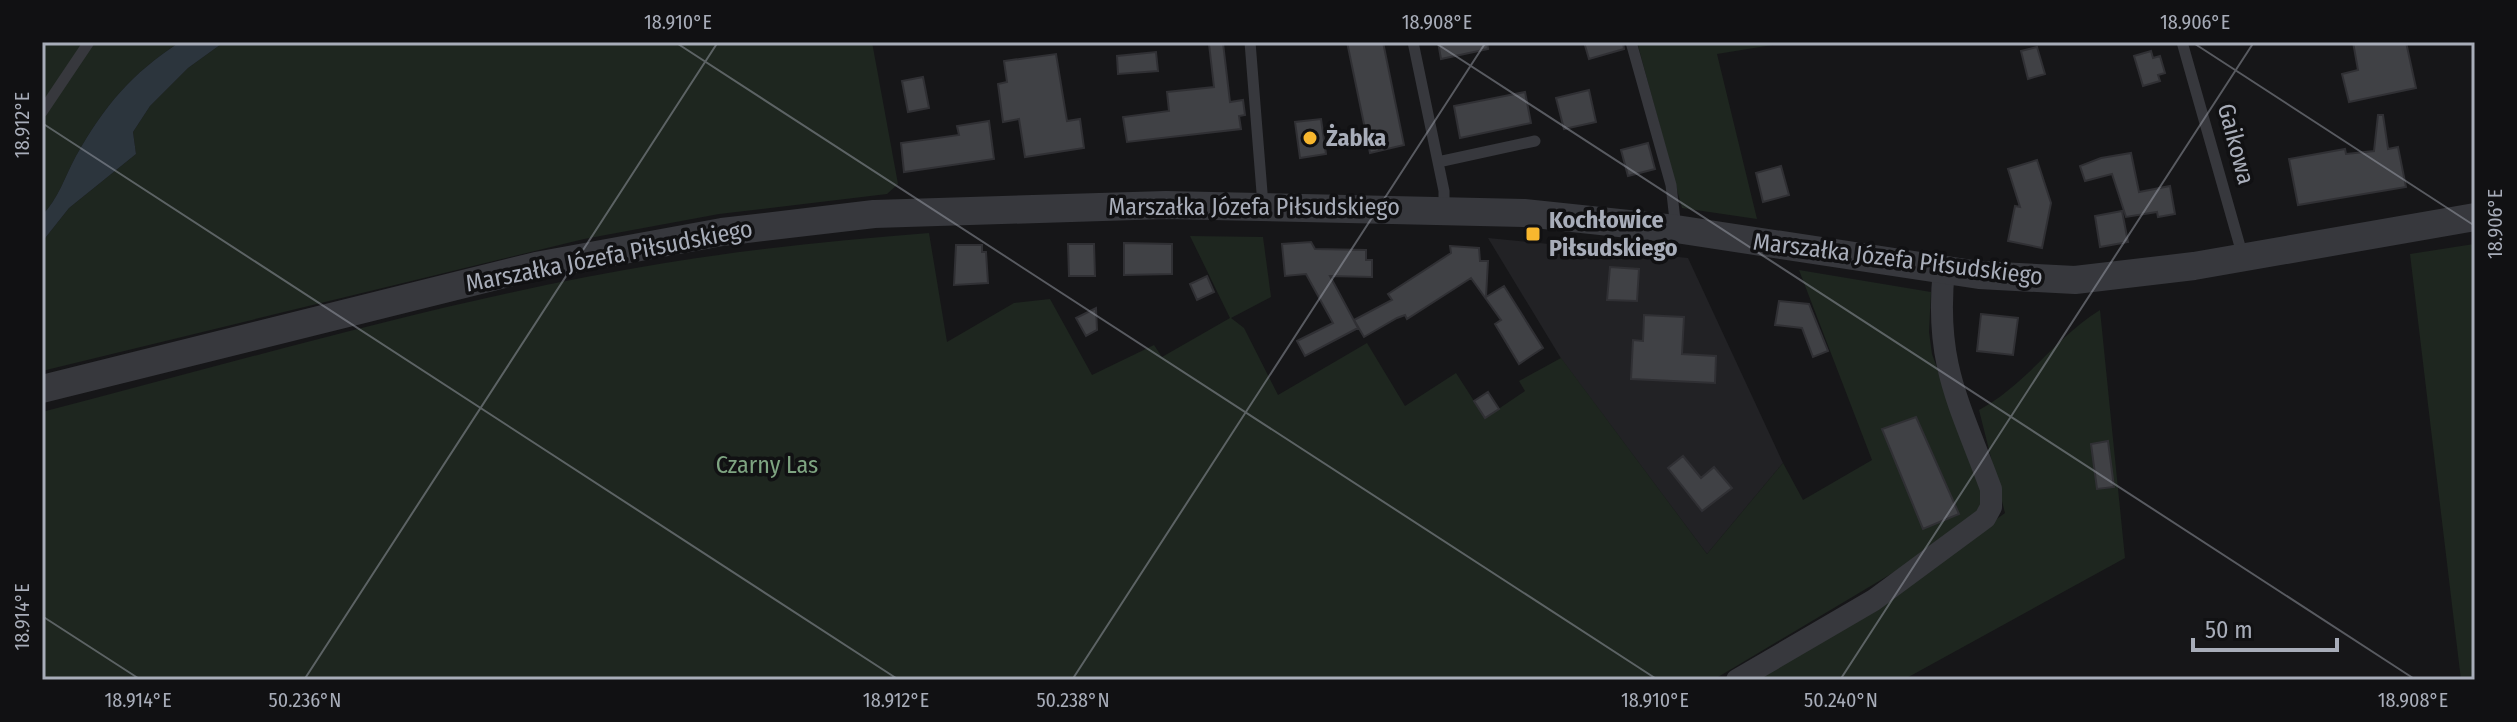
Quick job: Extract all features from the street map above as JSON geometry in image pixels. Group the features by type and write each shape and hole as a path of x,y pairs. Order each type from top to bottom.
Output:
{"street":[{"name":"Marszałka Józefa Piłsudskiego","path":"42,389 510,272 722,232 808,220 961,209 1263,206 1444,210 1574,217 1944,269 2075,280 2243,257 2475,217"},
{"path":"1737,680 1874,600 1985,518 1991,507 1991,489 1944,357 1944,269"}],"lane":[{"path":"42,112 89,42"},
{"path":"1250,42 1263,206"},
{"path":"1413,42 1438,162 1444,210"},
{"path":"1631,42 1665,160 1676,210 1676,229"},
{"name":"Gaikowa","path":"2182,42 2243,257"},
{"path":"1438,162 1535,141"}],"shaded area":[{"path":"180,42 224,42 188,68 150,106 133,132 136,154 69,208 42,242 42,215 57,195 98,121 133,79"},
{"path":"1488,238 1688,258 1783,463 1707,554 1562,360"}],"green space":[{"path":"42,42 180,42 147,66 120,92 98,121 53,202 42,215"},
{"path":"224,42 872,42 898,184 887,194 719,214 584,239 42,371 42,242 69,208 136,154 133,132 150,106 188,68"},
{"path":"1637,42 1791,42 1717,54 1757,219 1682,208"},
{"name":"Czarny Las","path":"929,233 947,342 1014,303 1050,299 1092,375 1154,345 1162,357 1230,318 1190,236 1263,237 1271,297 1231,318 1244,328 1278,395 1367,343 1405,406 1456,373 1485,418 1525,391 1519,381 1561,358 1707,554 1783,463 1803,500 1872,460 1799,270 1931,292 1929,332 1932,354 1984,496 1979,510 1911,562 1713,680 42,680 42,412 352,330 586,277 730,253"},
{"path":"2474,244 2475,680 2461,680 2410,254"},
{"path":"2100,310 2125,558 1903,680 1754,680 1875,607 2005,513 1979,410 2012,387"}],"building":[{"path":"1347,42 1383,42 1404,145 1370,153"},
{"path":"1438,42 1487,42 1488,49 1441,59"},
{"path":"1584,42 1623,42 1624,49 1589,59"},
{"path":"2353,42 2406,42 2416,88 2349,102 2342,74 2358,70"},
{"path":"1223,43 1230,102 1243,100 1245,115 1239,116 1241,129 1127,142 1123,117 1169,111 1167,92 1214,87 1209,44"},
{"path":"2037,47 2045,74 2028,79 2021,51"},
{"path":"2151,51 2153,58 2160,56 2165,73 2158,75 2160,81 2143,86 2134,56"},
{"path":"1156,52 1158,71 1118,74 1117,56"},
{"path":"1056,54 1067,121 1080,119 1084,148 1025,157 1019,119 1003,122 998,84 1007,82 1004,61"},
{"path":"923,77 929,108 908,112 902,81"},
{"path":"1589,90 1596,122 1564,129 1556,98"},
{"path":"1525,92 1531,123 1460,138 1454,106"},
{"path":"2378,115 2383,115 2388,149 2398,147 2406,187 2298,205 2289,159 2345,149 2346,154 2374,151"},
{"name":"Żabka","path":"1321,119 1326,154 1300,158 1295,122"},
{"path":"989,121 994,159 904,172 901,143 959,135 957,126"},
{"path":"1648,143 1655,169 1628,176 1621,150"},
{"path":"2131,153 2139,192 2170,186 2175,214 2158,217 2157,212 2126,217 2112,174 2085,181 2080,166 2101,158"},
{"path":"2037,160 2051,203 2042,248 2008,241 2015,206 2020,207 2008,169"},
{"path":"1781,166 1789,195 1763,202 1756,173"},
{"path":"2122,211 2128,242 2100,247 2095,216"},
{"path":"1311,242 1315,249 1366,250 1366,260 1372,260 1372,277 1330,276 1358,328 1305,356 1297,341 1333,323 1306,274 1285,276 1282,244"},
{"path":"1124,243 1172,244 1172,274 1124,275"},
{"path":"1068,244 1094,244 1095,276 1069,276"},
{"path":"956,245 982,245 982,252 986,252 988,283 954,285"},
{"path":"1450,246 1479,248 1480,261 1488,261 1486,297 1504,286 1543,348 1519,364 1495,324 1501,320 1471,278 1407,319 1405,315 1397,318 1364,337 1354,320 1392,300 1388,294 1451,253"},
{"path":"1610,267 1639,269 1637,301 1607,300"},
{"path":"1207,276 1214,292 1197,300 1190,284"},
{"path":"1779,301 1809,304 1828,351 1813,357 1802,328 1775,325"},
{"path":"1096,308 1097,330 1086,336 1076,318"},
{"path":"1981,314 2018,318 2013,355 1977,351"},
{"path":"1644,315 1684,317 1682,354 1716,356 1715,383 1631,379 1633,340 1643,341"},
{"path":"1488,392 1499,409 1485,418 1474,401"},
{"path":"1916,417 1959,514 1923,529 1882,429"},
{"path":"2108,441 2114,487 2097,489 2091,444"},
{"path":"1683,456 1701,478 1714,467 1732,488 1702,511 1668,468"}],"place":[{"name":"Żabka","path":"1310,138"},
{"name":"Kochłowice Piłsudskiego","path":"1533,234"}]}
